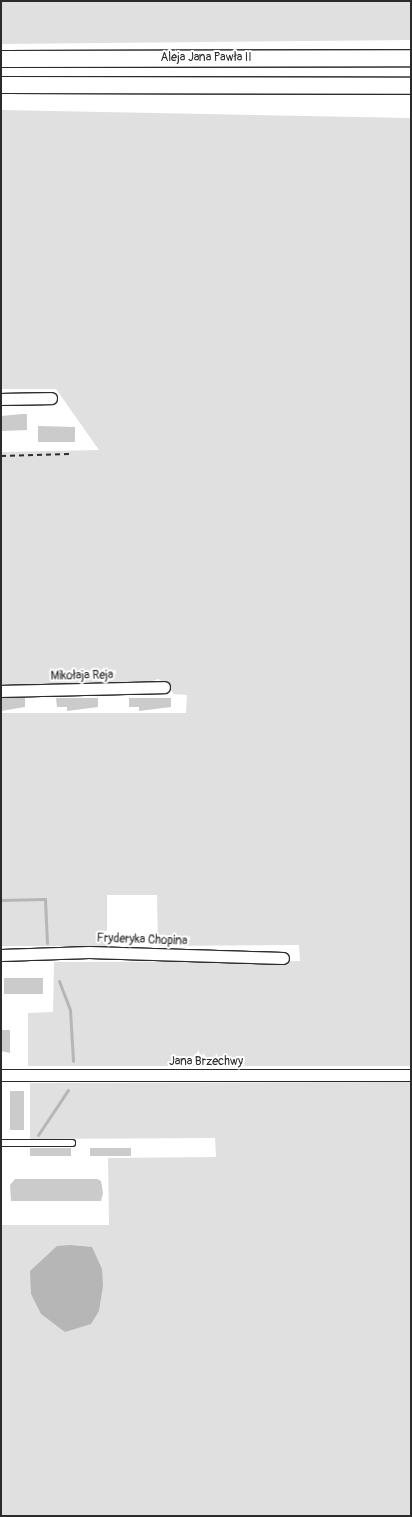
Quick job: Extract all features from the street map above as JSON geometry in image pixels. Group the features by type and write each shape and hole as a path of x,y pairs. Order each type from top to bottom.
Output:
{"main road":[{"name":"Aleja Jana Pawła II","path":"1,59 411,58"},
{"path":"1,85 411,86"}],"street":[{"path":"1,399 51,398"},
{"name":"Mikołaja Reja","path":"1,690 164,687"},
{"name":"Fryderyka Chopina","path":"1,955 89,952 283,958"},
{"name":"Jana Brzechwy","path":"1,1075 411,1075"}],"lane":[{"path":"1,1143 72,1143"}],"path":[{"path":"1,456 69,454"}],"shaded area":[{"path":"1,1 411,1 411,40 1,44"},
{"path":"1,110 411,118 411,1066 28,1066 28,1013 53,1012 54,962 300,961 299,945 158,946 157,895 107,895 107,946 1,946 1,713 186,713 187,695 173,694 168,684 158,679 141,685 1,686 1,452 99,450 56,389 1,389"},
{"path":"411,1082 411,1516 1,1516 1,1225 109,1225 108,1158 216,1157 215,1138 30,1139 30,1083"},
{"path":"57,1246 92,1247 102,1269 103,1286 99,1311 91,1324 65,1332 41,1314 31,1294 30,1271"}],"building":[{"path":"27,414 27,430 1,431 1,416"},
{"path":"38,426 75,427 75,442 38,442"},
{"path":"1,698 25,698 25,707 1,711"},
{"path":"56,698 98,698 98,707 67,711 67,707 57,707"},
{"path":"129,698 171,698 171,707 139,711 139,707 129,707"},
{"path":"4,978 43,978 43,994 4,994"},
{"path":"1,1030 10,1030 10,1053 1,1051"},
{"path":"10,1091 24,1091 24,1130 10,1130"},
{"path":"30,1148 71,1148 71,1156 30,1156"},
{"path":"90,1148 131,1148 131,1156 90,1156"},
{"path":"15,1179 97,1179 101,1181 103,1193 101,1201 11,1201 10,1185"}],"waterway":[{"path":"1,900 45,899 47,943"},
{"path":"59,981 70,1010 73,1061"},
{"path":"38,1135 68,1090"}]}
